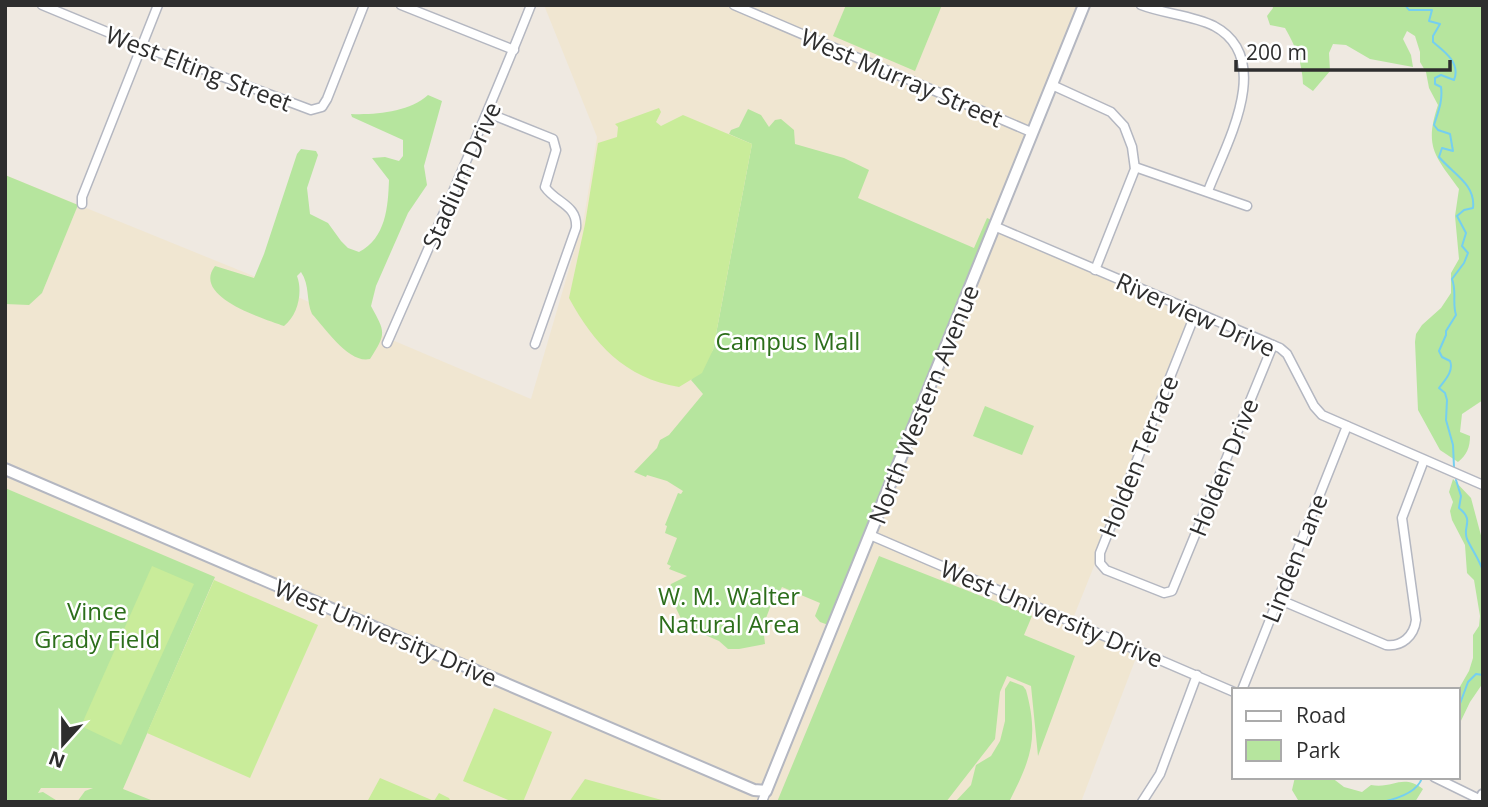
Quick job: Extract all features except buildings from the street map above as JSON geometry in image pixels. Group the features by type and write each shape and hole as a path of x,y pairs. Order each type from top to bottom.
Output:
{"street":[{"name":"West Elting Street","path":"42,5 303,109 318,109 327,99 364,5"},
{"path":"82,204 82,197 158,5"},
{"path":"401,5 514,50"},
{"name":"Stadium Drive","path":"387,343 488,113 531,5"},
{"name":"West Murray Street","path":"734,5 1031,132"},
{"name":"North Western Avenue","path":"764,796 1084,5"},
{"path":"1142,5 1213,26 1234,46 1242,63 1245,83 1242,102 1208,191"},
{"path":"1052,85 1104,107 1116,116 1128,136 1135,167 1095,270"},
{"path":"488,113 555,141 556,150 545,187 573,211 576,219 576,228 535,344"},
{"path":"1135,167 1247,206"},
{"name":"Riverview Drive","path":"994,226 1273,345 1287,354 1317,411 1483,485"},
{"name":"Holden Terrace","path":"1174,589 1164,593 1106,570 1099,557 1196,312"},
{"name":"Holden Drive","path":"1174,589 1273,345"},
{"name":"Linden Lane","path":"1243,688 1347,426"},
{"path":"1278,599 1385,645 1394,645 1408,638 1414,630 1416,620 1402,518 1424,460"},
{"name":"West University Drive","path":"5,470 764,796"},
{"name":"West University Drive","path":"870,536 1232,691"},
{"path":"1142,802 1160,774 1197,675"},
{"path":"1438,779 1481,799"}],"shaded area":[{"path":"544,5 1084,5 994,226 1196,312 1072,621 1139,650 1081,802 5,802 5,175 251,275 371,331 531,399 584,218 597,137"}],"green space":[{"path":"846,5 942,5 915,71 833,36"},
{"path":"1272,5 1483,5 1483,400 1462,414 1460,432 1470,436 1470,440 1466,454 1458,462 1440,450 1418,410 1416,334 1441,308 1451,293 1451,273 1459,259 1455,216 1459,189 1434,150 1432,131 1438,105 1420,62 1415,36 1407,31 1403,39 1411,55 1413,67 1370,59 1346,45 1333,44 1329,53 1330,71 1313,91 1303,84 1298,55 1285,28 1270,25 1267,16 1273,8"},
{"path":"428,95 442,101 424,166 427,185 408,213 376,286 371,306 382,332 370,359 362,359 346,351 312,314 306,282 301,272 297,276 298,303 293,316 284,326 247,312 221,297 213,287 210,277 215,266 254,278 301,149 316,151 318,155 307,188 310,214 328,223 348,248 359,252 368,246 375,239 384,221 389,180 372,158 385,157 399,161 403,156 403,140 352,117 351,114 402,109"},
{"path":"659,108 661,112 656,122 661,126 683,115 752,144 713,350 702,373 679,387 643,376 613,356 589,330 569,298 585,224 598,143 617,137 618,127 615,124"},
{"path":"748,109 761,115 769,127 775,120 781,119 794,130 795,144 844,158 869,170 858,198 974,248 987,218 996,222 834,627 820,622 815,616 820,603 782,587 777,597 774,597 763,626 765,644 728,649 719,641 683,623 668,591 671,584 687,576 669,569 671,566 667,564 677,538 665,533 665,525 678,493 683,491 667,481 634,472 703,394 691,380 713,350 752,144 729,134 731,130 739,127"},
{"path":"5,175 78,205 42,293 29,305 5,304"},
{"path":"985,406 1034,426 1022,455 973,436"},
{"path":"1453,479 1471,498 1483,543 1483,683 1460,723 1459,688 1473,658 1473,635 1479,626 1480,616 1474,580 1467,573 1465,545 1452,520 1450,511 1453,502 1449,492"},
{"name":"Vince Grady Field","path":"5,488 215,577 123,789 156,802 77,802 85,791 93,788 41,788 38,793 43,792 59,802 5,802"},
{"path":"879,556 1032,616 1024,635 1075,656 1038,756 1031,686 1007,676 1000,692 995,739 946,802 777,802"},
{"path":"152,566 194,584 121,745 81,726"},
{"path":"214,580 318,625 250,778 147,733"},
{"path":"1010,681 1026,690 1032,722 1031,748 1017,787 1009,802 955,802 971,785 976,765 991,756 1000,741 1005,721 1005,689"},
{"path":"494,708 552,732 523,802 513,802 463,781"},
{"path":"380,778 434,801 439,793 451,802 367,802"},
{"path":"585,779 669,802 569,802"},
{"path":"1295,779 1334,779 1344,787 1362,792 1371,785 1403,782 1416,784 1423,789 1415,802 1305,802 1298,800 1292,790"}],"waterway":[{"path":"1405,5 1409,10 1432,10 1429,21 1440,24 1433,36 1433,42 1450,58 1456,74 1454,80 1441,75 1435,78 1435,84 1441,87 1441,92 1434,125 1438,130 1450,134 1453,151 1442,148 1439,157 1467,186 1473,200 1473,208 1464,210 1457,216 1466,233 1462,246 1468,253 1452,279 1456,315 1446,331 1439,351 1451,365 1439,388 1445,393 1447,400 1446,420 1453,445 1454,467"},
{"path":"1456,480 1461,496 1459,508 1467,520 1467,539 1483,571"},
{"path":"1460,704 1468,682 1476,674 1483,675"},
{"path":"1382,802 1411,791 1421,779"}],"park label":[{"name":"Campus Mall","path":"788,340"},
{"name":"W. M. Walter Natural Area","path":"729,609"}]}
